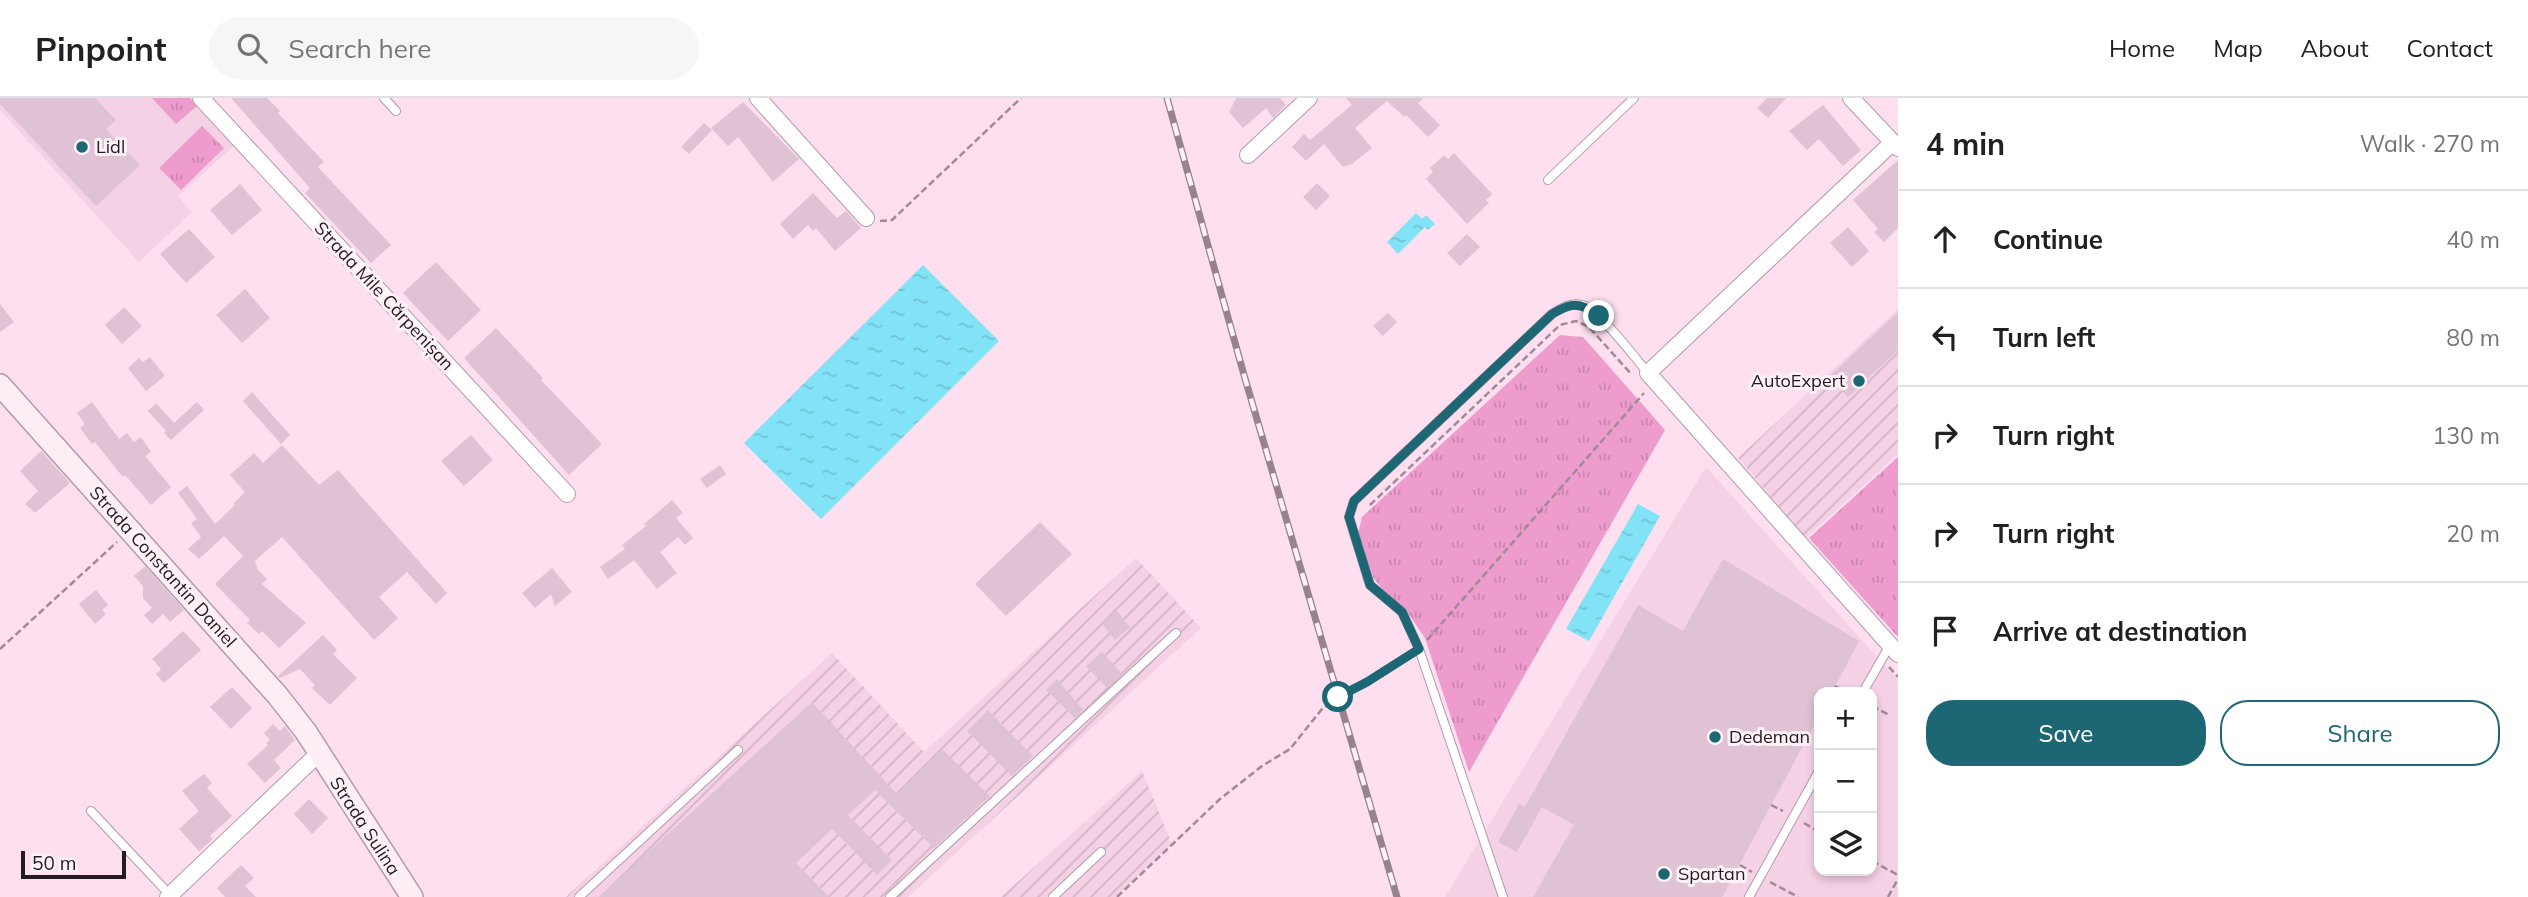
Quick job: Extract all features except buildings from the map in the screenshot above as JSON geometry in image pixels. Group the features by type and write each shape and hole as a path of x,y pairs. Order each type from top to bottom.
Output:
{"street":[{"name":"Strada Mile Cărpenișan","path":"201,98 567,494"},
{"path":"758,98 866,218"},
{"path":"1248,155 1309,98"},
{"path":"1851,98 1895,146 1643,377 1890,653"},
{"name":"Strada Constantin Daniel","path":"0,385 278,696 306,732 318,754"},
{"path":"169,896 318,754"},
{"name":"Strada Sulina","path":"318,754 412,897"}],"lane":[{"path":"384,98 396,111"},
{"path":"1548,180 1634,98"},
{"path":"1503,897 1419,649 1402,612 1370,585 1349,517 1354,501 1552,314 1566,305 1584,305 1599,316 1643,377"},
{"path":"890,897 1176,633"},
{"path":"1866,687 1890,653"},
{"path":"579,897 738,750"},
{"path":"1749,897 1814,780"},
{"path":"91,811 169,896"},
{"path":"1053,897 1101,852"}],"path":[{"path":"866,218 892,220 1021,98"},
{"path":"1370,505 1560,325 1576,321 1589,327 1643,377"},
{"path":"1118,897 1220,799 1262,766 1290,749 1322,709 1419,649 1646,391"},
{"path":"0,649 129,530"},
{"path":"1890,653 1898,676"},
{"path":"1877,709 1889,715"},
{"path":"1877,864 1898,877 1888,897"}],"shaded area":[{"path":"0,98 193,98 236,144 178,196 192,212 139,262 0,110"},
{"name":"AutoExpert","path":"1898,309 1898,454 1806,538 1738,458"},
{"path":"1706,467 1898,680 1898,897 1445,897"},
{"path":"1136,558 1201,628 908,897 566,897 832,653 924,752"},
{"path":"1142,771 1172,844 1115,897 1001,897"}],"green space":[{"path":"152,98 190,98 197,106 176,124"},
{"path":"202,126 224,148 181,190 159,168"},
{"path":"1560,335 1583,337 1665,430 1469,772 1425,638 1410,616 1386,595 1373,577 1358,534 1362,517"},
{"path":"1898,457 1898,637 1809,538"}],"water":[{"path":"1416,213 1422,219 1426,215 1435,224 1428,230 1425,227 1398,254 1387,242"},
{"path":"923,265 999,341 821,519 744,443"},
{"path":"1638,504 1660,516 1589,641 1566,629"}],"railway":[{"path":"1167,98 1244,375 1397,897"}],"place":[{"name":"Lidl","path":"82,147"},
{"name":"AutoExpert","path":"1859,381"},
{"name":"Dedeman","path":"1715,737"},
{"name":"Spartan","path":"1664,874"}],"route":[{"path":"1338,697 1419,649 1402,612 1370,585 1349,517 1354,501 1552,314 1566,305 1584,305 1599,316"}]}
